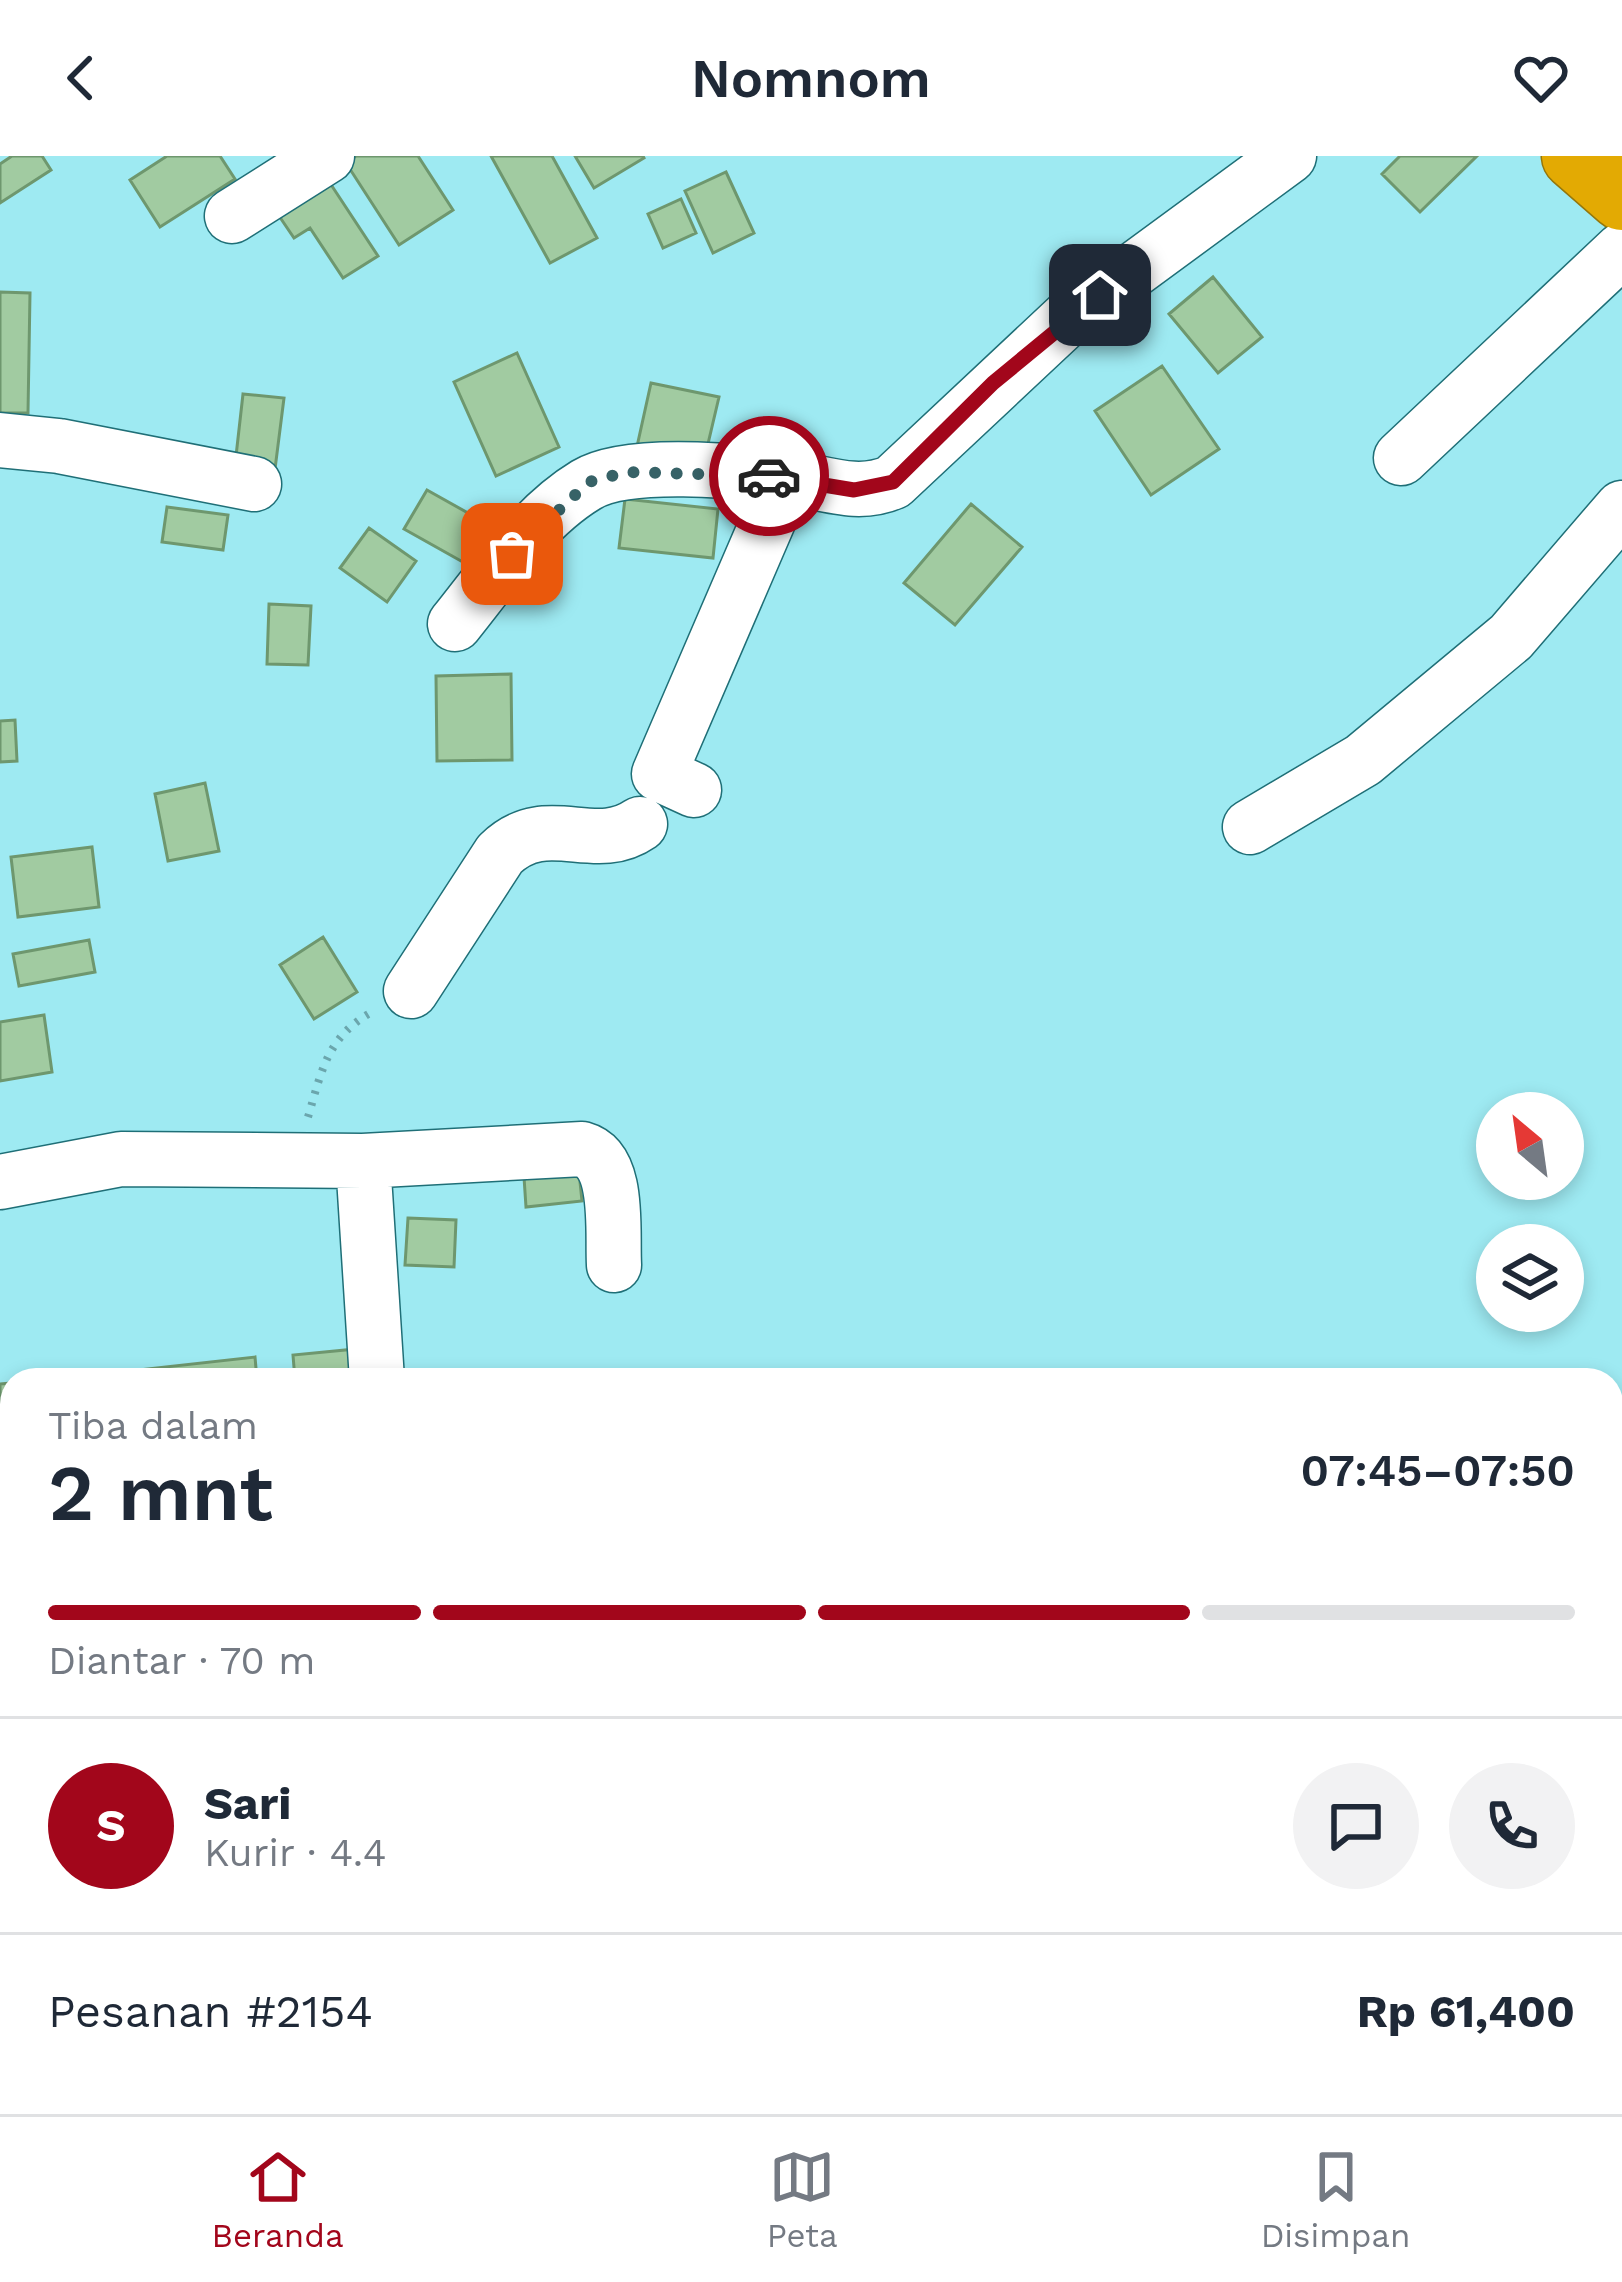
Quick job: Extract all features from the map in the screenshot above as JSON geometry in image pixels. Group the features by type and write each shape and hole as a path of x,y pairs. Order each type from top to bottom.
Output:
{"highway":[{"path":"1575,156 1622,197"}],"street":[{"path":"232,216 327,156"},
{"path":"455,624 512,554 589,482 627,472 788,477 854,490 893,482 1067,319 1289,156"},
{"path":"1401,458 1622,250"},
{"path":"0,440 254,484"},
{"path":"694,790 659,774 788,477"},
{"path":"1250,827 1363,760 1511,638 1622,508"},
{"path":"411,991 500,854 516,838 531,832 623,836 640,824"},
{"path":"0,1182 121,1159 363,1161 582,1149 596,1153 607,1166 614,1265"},
{"path":"363,1161 375,1368"}],"path":[{"path":"296,1158 328,1048 345,1027 411,991"}],"building":[{"path":"12,156 42,156 51,170 0,203 0,164"},
{"path":"167,156 220,156 235,179 160,227 130,180"},
{"path":"356,156 418,156 453,210 399,245 346,163"},
{"path":"491,156 552,156 597,238 550,263"},
{"path":"575,156 643,156 644,158 594,188"},
{"path":"1400,156 1477,156 1420,212 1382,174"},
{"path":"726,172 754,233 713,253 685,191"},
{"path":"326,177 378,256 343,278 310,228 294,238 275,210"},
{"path":"681,199 696,233 663,248 648,214"},
{"path":"1213,277 1262,337 1218,373 1169,314"},
{"path":"0,292 30,293 28,413 0,413"},
{"path":"517,353 559,447 496,476 454,382"},
{"path":"1162,366 1219,449 1151,495 1095,411"},
{"path":"651,383 719,397 703,465 636,451"},
{"path":"243,394 284,398 275,469 235,465"},
{"path":"427,490 493,527 470,566 404,529"},
{"path":"625,499 718,509 713,558 619,548"},
{"path":"971,504 1022,547 955,625 904,583"},
{"path":"167,507 228,515 223,550 162,542"},
{"path":"369,528 416,561 387,602 340,568"},
{"path":"269,604 311,606 308,665 267,664"},
{"path":"511,674 512,760 437,761 436,676"},
{"path":"15,720 17,761 0,762 0,721"},
{"path":"205,783 219,851 168,861 155,794"},
{"path":"92,847 99,907 18,917 11,857"},
{"path":"323,937 357,992 314,1019 280,965"},
{"path":"89,940 95,972 19,986 13,954"},
{"path":"44,1015 52,1072 0,1081 0,1022"},
{"path":"579,1172 582,1201 526,1207 524,1177"},
{"path":"408,1218 456,1220 454,1267 405,1265"},
{"path":"356,1349 358,1368 294,1368 293,1355"},
{"path":"255,1357 256,1368 156,1368"}],"way so far":[{"path":"512,554 589,482 627,472 769,476"}],"route":[{"path":"769,476 854,490 877,489 893,482 993,383 1100,295"}]}
